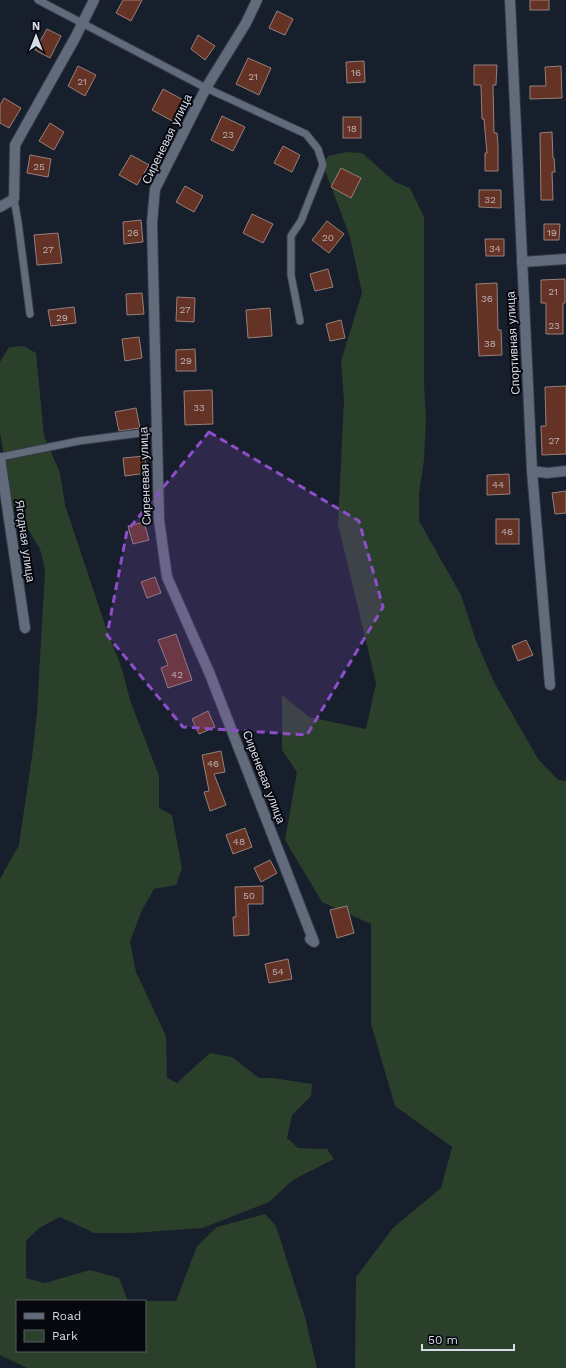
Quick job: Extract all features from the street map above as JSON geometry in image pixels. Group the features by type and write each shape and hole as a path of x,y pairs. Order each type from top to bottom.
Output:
{"street":[{"path":"0,206 14,199 15,145 94,0"},
{"name":"Сиреневая улица","path":"257,0 246,24 206,88 155,189 152,223 159,520 167,577 209,672 314,942 310,939"},
{"name":"Спортивная улица","path":"510,0 532,471 550,685"},
{"path":"522,262 566,259"},
{"name":"Ягодная улица","path":"0,458 25,628"},
{"path":"532,471 547,473 566,471"}],"lane":[{"path":"38,0 206,88 306,134 318,149 322,165 301,221 291,236 291,275 300,320"},
{"path":"14,199 30,314"},
{"path":"0,458 79,441 156,431"}],"highlighted area":[{"path":"209,432 359,521 383,607 307,735 183,727 107,635 127,531"}],"green space":[{"path":"347,152 362,153 395,182 410,188 424,217 424,384 426,419 424,460 419,494 419,521 461,595 476,641 495,684 538,759 558,780 566,781 566,1368 355,1368 356,1277 393,1228 441,1188 452,1147 395,1106 371,1024 371,924 322,902 285,840 297,772 282,750 282,695 309,717 366,729 376,683 338,524 344,401 341,361 362,293 350,237 323,165 328,156"},
{"path":"24,346 36,353 44,436 60,473 65,505 105,625 122,669 130,700 159,776 159,808 172,815 182,868 176,885 154,889 141,912 130,942 136,972 166,1036 167,1078 177,1083 210,1053 232,1057 259,1078 273,1078 312,1084 311,1096 292,1115 287,1138 298,1148 327,1149 334,1159 293,1180 269,1202 203,1228 133,1233 94,1233 60,1217 39,1228 26,1241 26,1278 45,1283 90,1270 119,1278 128,1300 16,1300 16,1352 146,1352 146,1301 176,1301 197,1246 217,1227 265,1214 276,1226 305,1317 317,1368 27,1368 0,1355 0,879 19,845 33,749 37,712 45,570 40,549 12,503 0,433 0,362 9,347"}],"building":[{"path":"123,0 142,0 131,21 116,13"},
{"path":"530,0 549,0 549,10 530,10"},
{"path":"277,11 293,19 285,35 269,28"},
{"path":"47,29 61,36 50,58 35,50"},
{"path":"198,35 215,46 205,60 191,49"},
{"path":"248,58 271,68 259,95 236,84"},
{"path":"364,61 365,82 347,83 346,62"},
{"path":"474,65 497,65 496,85 493,85 494,133 497,133 498,171 485,171 485,153 487,153 484,119 482,119 481,85 474,85"},
{"path":"78,66 96,75 85,96 68,86"},
{"path":"561,66 562,98 530,99 530,86 546,86 545,67"},
{"path":"163,89 187,102 176,123 152,110"},
{"path":"4,98 21,108 9,128 0,123 0,105"},
{"path":"222,116 245,127 233,151 211,140"},
{"path":"343,117 361,117 361,138 343,138"},
{"path":"50,123 64,132 54,150 39,141"},
{"path":"552,132 555,172 552,172 553,200 541,200 540,133"},
{"path":"283,146 300,155 292,172 274,163"},
{"path":"30,155 51,159 48,177 27,173"},
{"path":"131,155 149,165 137,185 119,175"},
{"path":"341,168 361,178 351,198 331,187"},
{"path":"185,186 203,196 194,212 176,202"},
{"path":"479,190 501,190 501,208 479,207"},
{"path":"252,214 273,224 263,243 243,233"},
{"path":"141,220 143,242 124,244 123,222"},
{"path":"327,221 344,234 329,253 312,240"},
{"path":"544,224 560,224 559,240 544,240"},
{"path":"58,233 62,263 37,265 34,235"},
{"path":"485,239 504,239 504,256 486,256"},
{"path":"328,269 333,287 315,291 310,274"},
{"path":"565,279 563,334 546,334 546,303 541,303 541,280"},
{"path":"497,283 498,330 501,330 502,355 479,356 476,284"},
{"path":"142,293 144,314 127,315 126,294"},
{"path":"177,297 195,298 194,322 176,321"},
{"path":"74,307 76,323 51,326 48,310"},
{"path":"270,308 272,336 248,338 246,310"},
{"path":"341,320 345,338 330,341 326,324"},
{"path":"139,337 142,358 125,361 122,339"},
{"path":"195,349 196,371 176,371 176,350"},
{"path":"566,386 566,454 542,455 541,426 546,426 545,387"},
{"path":"212,390 213,424 185,425 184,391"},
{"path":"136,408 140,428 119,431 115,412"},
{"path":"145,456 147,473 125,476 123,458"},
{"path":"509,474 510,494 487,495 487,475"},
{"path":"566,491 566,513 555,514 552,493"},
{"path":"496,519 519,519 519,544 496,544"},
{"path":"144,522 149,540 133,544 128,526"},
{"path":"155,577 161,593 147,598 141,582"},
{"path":"176,634 192,680 168,688 161,668 168,665 158,640"},
{"path":"526,640 533,655 518,661 512,646"},
{"path":"208,711 215,727 199,734 192,719"},
{"path":"221,751 225,772 214,774 226,805 210,811 204,792 209,791 202,755"},
{"path":"245,828 252,847 233,854 226,835"},
{"path":"270,860 277,873 261,882 254,868"},
{"path":"263,886 263,904 248,904 249,935 234,936 233,917 236,917 235,887"},
{"path":"347,906 354,933 337,938 330,910"},
{"path":"288,959 292,979 269,983 265,964"}]}
